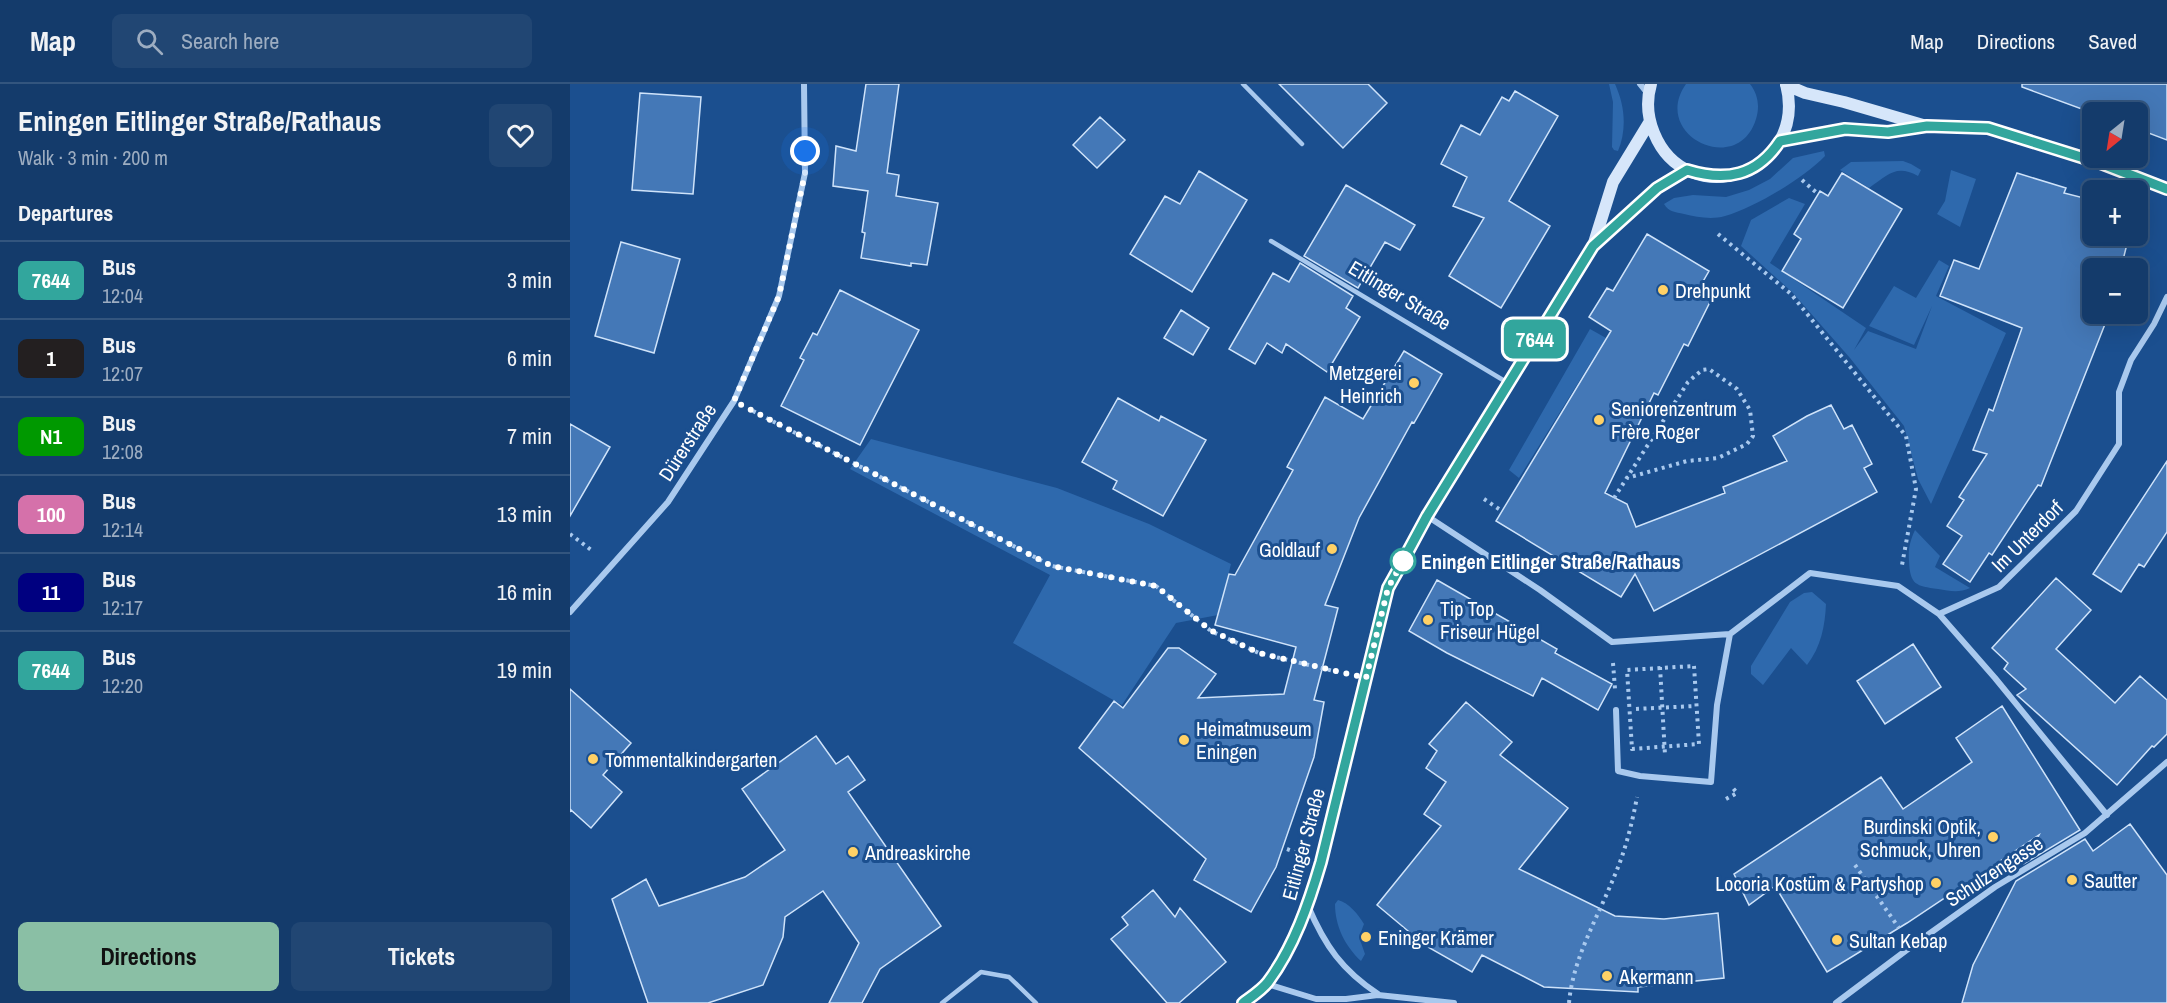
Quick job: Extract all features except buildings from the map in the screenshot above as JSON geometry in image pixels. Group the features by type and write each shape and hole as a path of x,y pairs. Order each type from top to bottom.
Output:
{"main road":[{"path":"1650,89 1647,108 1649,123 1657,141 1669,157 1687,170 1706,176 1727,176 1746,172 1763,162 1773,152 1788,120 1789,97 1786,84"},
{"path":"1786,84 1804,93 1927,126"},
{"name":"Eitlinger Straße","path":"1243,1003 1267,984 1285,955 1308,906 1321,862 1388,588 1427,516 1593,246 1613,182 1649,123"},
{"path":"1780,141 1845,129 1888,132 1927,126 1988,128 2100,163 2167,189"},
{"name":"Eitlinger Straße","path":"1593,246 1657,188 1687,170"}],"street":[{"name":"Dürerstraße","path":"570,612 668,502 734,401 779,296 805,173 804,84"},
{"path":"1640,84 1650,89"},
{"name":"Im Unterdorf","path":"1939,614 2000,587 2076,511 2119,444 2119,392 2131,360 2154,324 2167,297"},
{"path":"1427,516 1540,590 1612,642 1730,634 1810,573 1898,586 1939,614 2108,815"},
{"path":"1617,710 1618,771 1640,776 1711,782 1717,705 1730,634"},
{"name":"Schulzengasse","path":"1836,1003 1995,887 2085,833 2167,762"},
{"path":"1308,906 1318,931 1333,955 1352,975 1378,995"},
{"path":"1267,984 1316,999 1346,999 1378,995 1455,1003"}],"lane":[{"path":"1243,84 1302,144"},
{"name":"Eitlinger Straße","path":"1271,241 1508,383"},
{"path":"942,1003 981,972 1009,977 1036,1003"}],"path":[{"path":"1802,180 1818,194"},
{"path":"1718,234 1791,294 1906,436 1916,489 1898,586"},
{"path":"1614,498 1688,382 1702,370 1709,369 1737,390 1750,410 1753,436 1747,444 1719,458 1687,461 1627,478"},
{"path":"734,401 1052,566 1156,586 1210,630 1259,653 1366,678"},
{"path":"1484,500 1502,511"},
{"path":"570,534 612,564"},
{"path":"1658,639 1667,778"},
{"path":"1612,642 1617,710 1717,705"},
{"path":"1694,666 1699,744 1632,748 1627,670 1660,668 1694,666"},
{"path":"1569,1003 1577,960 1616,874 1627,839 1640,776"},
{"path":"1855,865 1912,946"}],"shaded area":[{"path":"1609,84 1615,84 1623,109 1624,126 1618,151 1612,147 1613,102"},
{"path":"1686,84 1750,84 1758,101 1758,110 1756,119 1746,137 1732,146 1716,147 1701,143 1688,133 1679,119 1678,103"},
{"path":"1824,151 1825,156 1816,165 1792,183 1750,206 1725,216 1709,218 1694,216 1672,211 1664,204 1674,198 1693,195 1726,197 1749,190 1770,179 1793,158"},
{"path":"1903,161 1921,170 1918,176 1898,171 1887,175 1869,188 1840,170 1851,162"},
{"path":"1951,170 1976,179 1960,227 1937,214 1945,201"},
{"path":"1789,198 1805,204 1770,263 1866,328 1854,350 1868,331 1916,349 1932,306 1914,345 1869,326 1894,286 1916,298 1939,260 1949,266 1936,296 2006,333 1931,504 1918,479 1904,426 1850,358 1792,292 1741,246 1751,220"},
{"path":"1590,329 1606,338 1519,478 1509,470"},
{"path":"871,439 1057,488 1149,524 1231,564 1218,615 1176,623 1122,705 1013,643 1050,575 850,469"},
{"path":"1915,530 1940,556 1935,567 1970,588 1950,591 1924,587 1913,580 1909,557"},
{"path":"1812,592 1826,604 1823,628 1816,651 1807,665 1791,648 1763,685 1751,674 1751,666 1790,602 1804,593"},
{"path":"1338,900 1353,909 1364,924 1359,937 1365,954 1361,961 1350,949 1339,928 1335,912 1335,904"}],"bus line":[{"name":"7644","path":"1243,1003 1267,984 1285,955 1308,906 1321,862 1388,588 1427,516 1593,246 1657,188 1687,170 1706,176 1727,176 1746,172 1763,162 1780,141 1845,129 1888,132 1927,126 1988,128 2100,163 2167,189"}],"place":[{"name":"Drehpunkt","path":"1663,290"},
{"name":"Metzgerei Heinrich","path":"1414,383"},
{"name":"Seniorenzentrum Frère Roger","path":"1599,420"},
{"name":"Goldlauf","path":"1332,549"},
{"name":"Eningen Eitlinger Straße/Rathaus","path":"1403,561"},
{"name":"Tip Top Friseur Hügel","path":"1428,620"},
{"name":"Heimatmuseum Eningen","path":"1184,740"},
{"name":"Tommentalkindergarten","path":"593,759"},
{"name":"Burdinski Optik, Schmuck, Uhren","path":"1993,837"},
{"name":"Andreaskirche","path":"853,852"},
{"name":"Sautter","path":"2072,880"},
{"name":"Locoria Kostüm & Partyshop","path":"1936,883"},
{"name":"Eninger Krämer","path":"1366,937"},
{"name":"Sultan Kebap","path":"1837,940"},
{"name":"Akermann","path":"1607,976"}],"route":[{"path":"805,151 805,173 779,296 734,401 1052,566 1156,586 1210,630 1259,653 1342,673 1366,678 1388,588 1403,561"}]}
